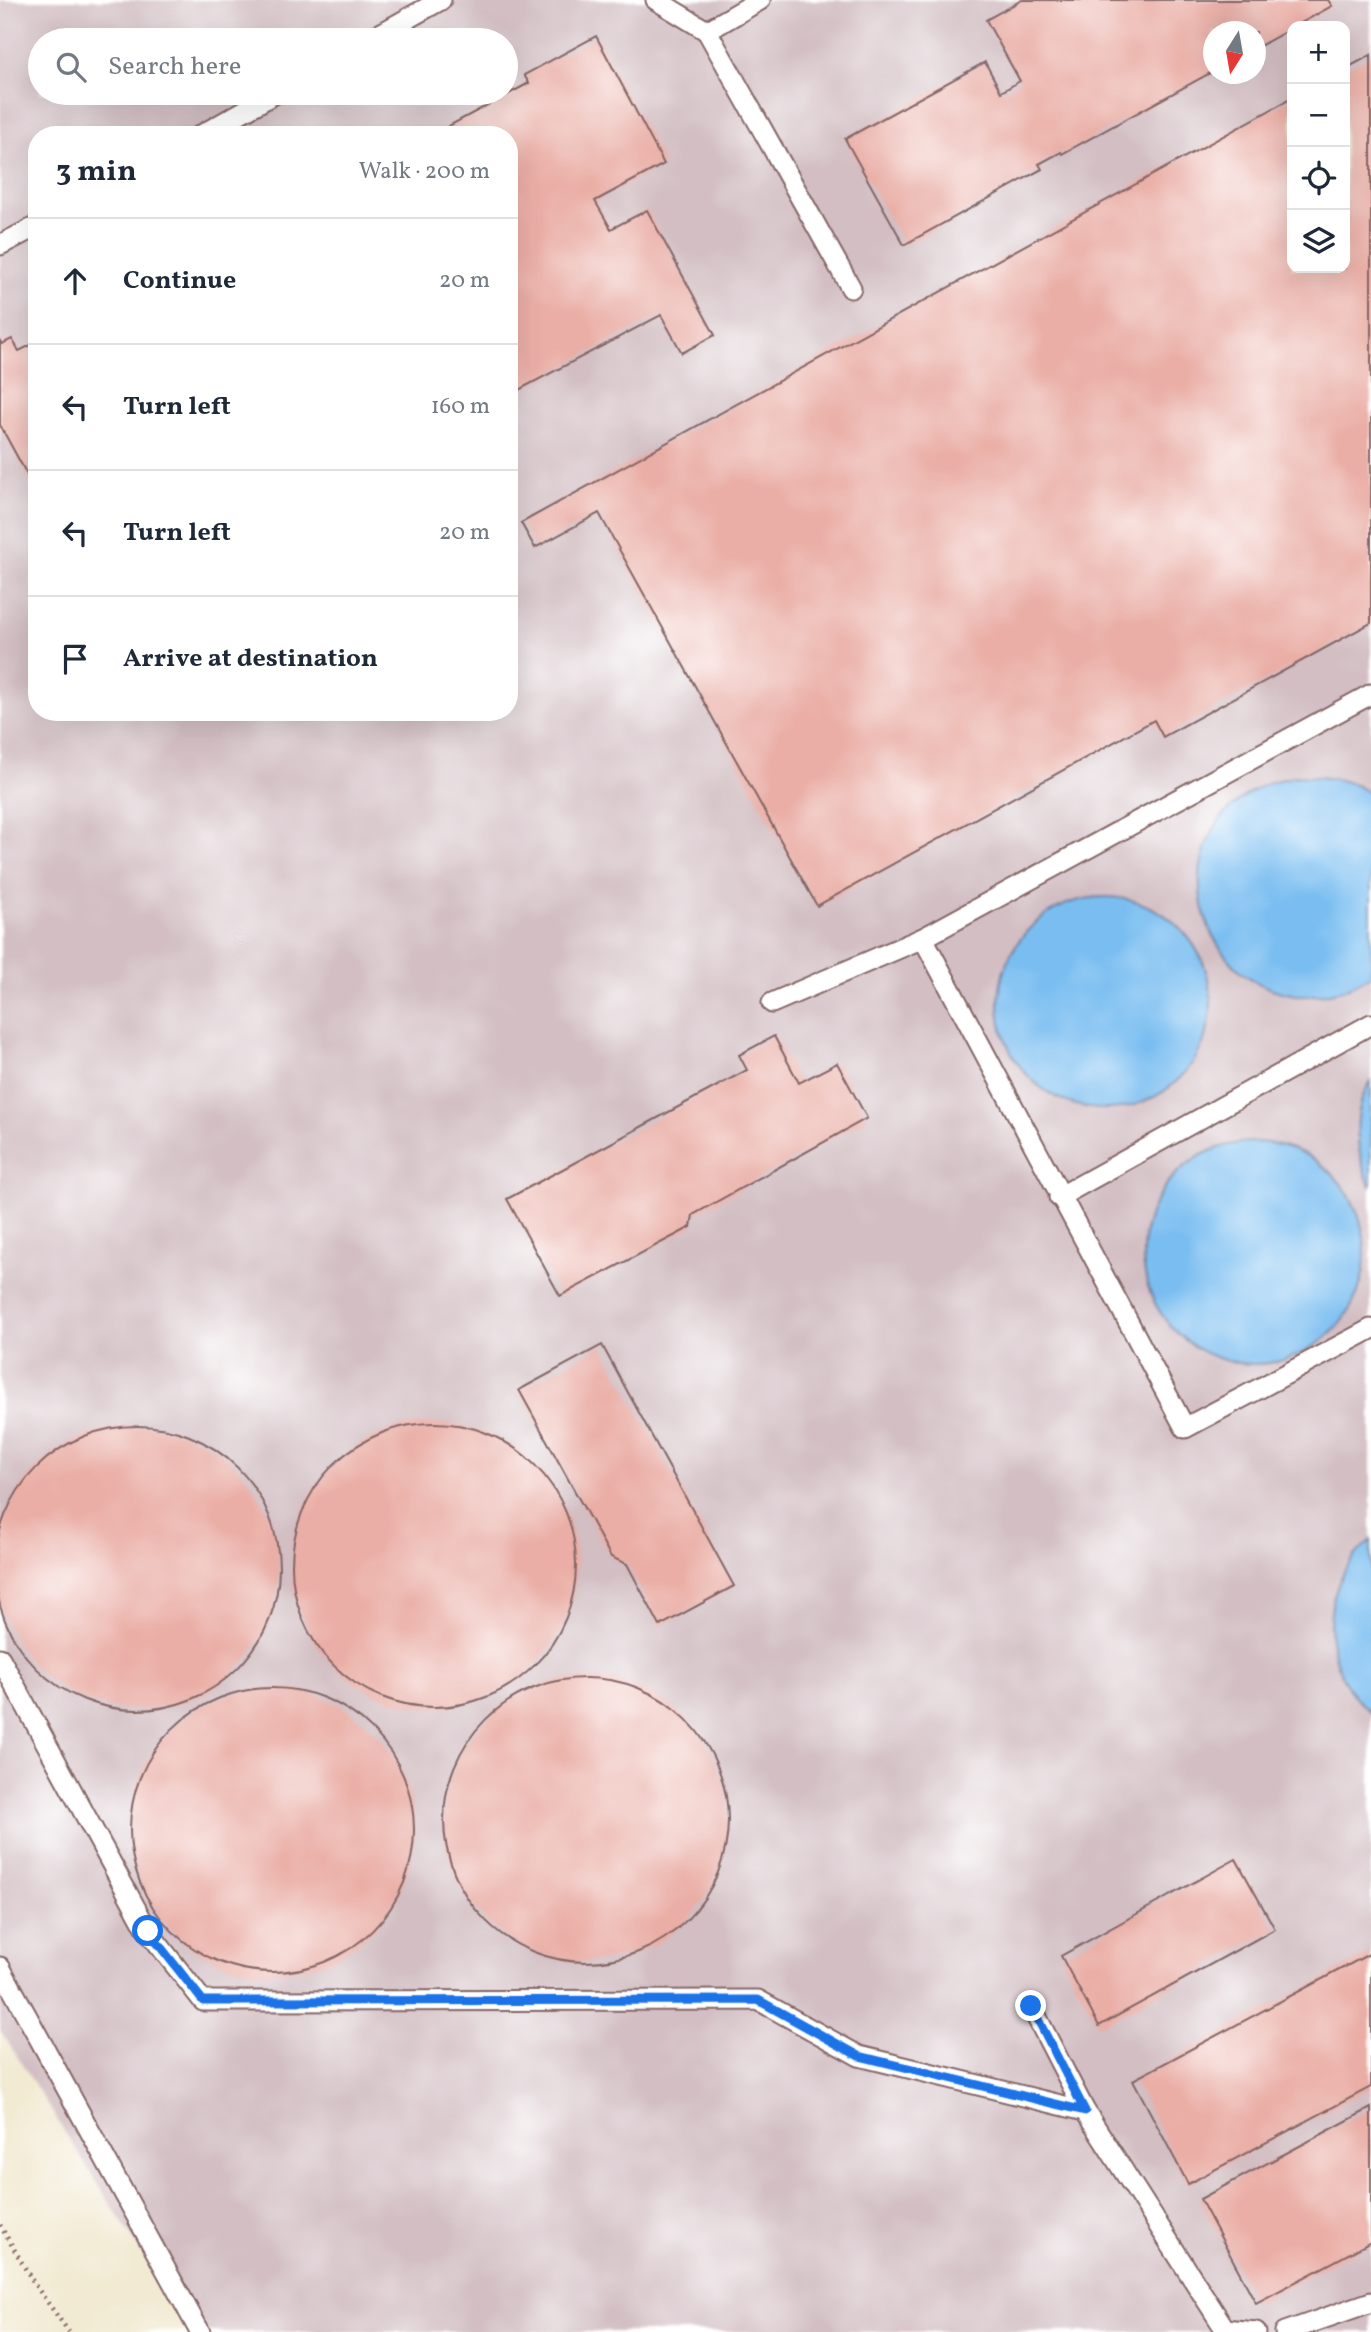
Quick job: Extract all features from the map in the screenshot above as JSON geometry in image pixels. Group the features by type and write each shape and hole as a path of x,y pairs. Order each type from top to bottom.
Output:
{"lane":[{"path":"391,28 441,0"},
{"path":"656,0 706,32 851,289"},
{"path":"706,32 761,0"},
{"path":"217,126 255,105"},
{"path":"0,246 28,231"},
{"path":"772,1003 923,938 1371,694"},
{"path":"923,938 1059,1197 1185,1428 1371,1329"},
{"path":"1059,1197 1371,1024"},
{"path":"0,1658 148,1931 203,2001 758,2000 859,2056 1085,2111"},
{"path":"0,1966 200,2332"},
{"path":"1031,2006 1085,2111 1219,2330 1256,2332"},
{"path":"1285,2332 1371,2302"}],"path":[{"path":"0,2225 36,2285 69,2332"}],"shaded area":[{"path":"0,0 1371,0 1371,2332 192,2332 0,2030"}],"water":[{"path":"1296,776 1345,781 1371,795 1371,975 1342,990 1297,995 1258,983 1228,959 1208,926 1200,888 1205,850 1224,815 1260,787"},
{"path":"1105,897 1146,905 1180,928 1203,962 1211,1003 1203,1044 1180,1078 1146,1101 1105,1109 1064,1101 1030,1078 1007,1044 999,1003 1007,962 1030,928 1064,905"},
{"path":"1371,1081 1371,1188 1359,1148 1358,1120 1364,1093"},
{"path":"1265,1142 1297,1150 1316,1160 1333,1174 1347,1191 1357,1210 1365,1253 1357,1296 1347,1315 1333,1332 1316,1346 1286,1360 1243,1364 1222,1360 1201,1351 1183,1339 1168,1324 1147,1285 1143,1242 1147,1221 1156,1200 1168,1182 1183,1167 1222,1146"},
{"path":"1371,1540 1371,1713 1346,1684 1337,1665 1330,1626 1337,1588 1345,1571 1356,1554"}],"building":[{"path":"1022,0 1328,0 1332,6 1305,21 1287,21 1287,31 1266,42 1266,21 1203,21 1203,77 1039,164 1042,169 904,245 845,139 985,62 1001,92 1020,81 986,20"},
{"path":"596,36 664,164 595,201 611,229 647,210 715,335 682,353 661,315 518,390 518,126 449,126 488,105 518,105 518,89 529,83 524,75"},
{"path":"1371,55 1371,623 1163,737 1154,720 817,906 599,513 535,548 521,523 1287,101 1287,273 1350,273 1350,66"},
{"path":"12,339 19,351 28,346 28,476 0,425 0,341 2,344"},
{"path":"774,1036 799,1083 837,1063 867,1118 693,1215 691,1227 560,1296 507,1199 747,1070 739,1055"},
{"path":"602,1345 734,1586 660,1626 627,1564 611,1557 519,1390"},
{"path":"420,1423 448,1423 475,1429 501,1440 535,1464 552,1486 565,1511 574,1537 574,1593 565,1619 552,1644 535,1666 501,1690 475,1701 448,1707 420,1707 393,1701 367,1690 333,1666 309,1632 298,1606 292,1579 292,1551 298,1524 309,1498 333,1464 367,1440 393,1429"},
{"path":"137,1426 178,1432 204,1443 227,1458 247,1478 262,1501 273,1527 278,1554 278,1582 273,1609 262,1635 247,1658 216,1686 191,1699 165,1707 137,1710 109,1707 83,1699 58,1686 27,1658 19,1647 6,1622 -1,1600 -1,1536 6,1514 19,1489 47,1458 58,1450 83,1437 109,1429"},
{"path":"572,1678 600,1678 627,1684 653,1695 687,1719 704,1741 717,1766 726,1792 726,1848 717,1874 704,1899 687,1921 653,1945 627,1956 600,1962 572,1962 545,1956 519,1945 485,1921 461,1887 450,1861 444,1834 444,1806 450,1779 461,1753 485,1719 519,1695 545,1684"},
{"path":"258,1688 286,1688 300,1690 339,1704 373,1729 398,1763 412,1802 412,1858 398,1897 373,1931 339,1956 313,1966 286,1972 258,1972 244,1970 205,1956 171,1931 146,1897 136,1871 130,1844 130,1816 132,1802 146,1763 171,1729 205,1704 231,1694"},
{"path":"1236,1859 1275,1929 1099,2026 1061,1956"},
{"path":"1371,1953 1371,2087 1188,2184 1133,2080"},
{"path":"1371,2108 1371,2242 1256,2303 1200,2199"}],"route":[{"path":"148,1931 203,2001 758,2000 859,2056 1085,2111 1031,2006"}]}
